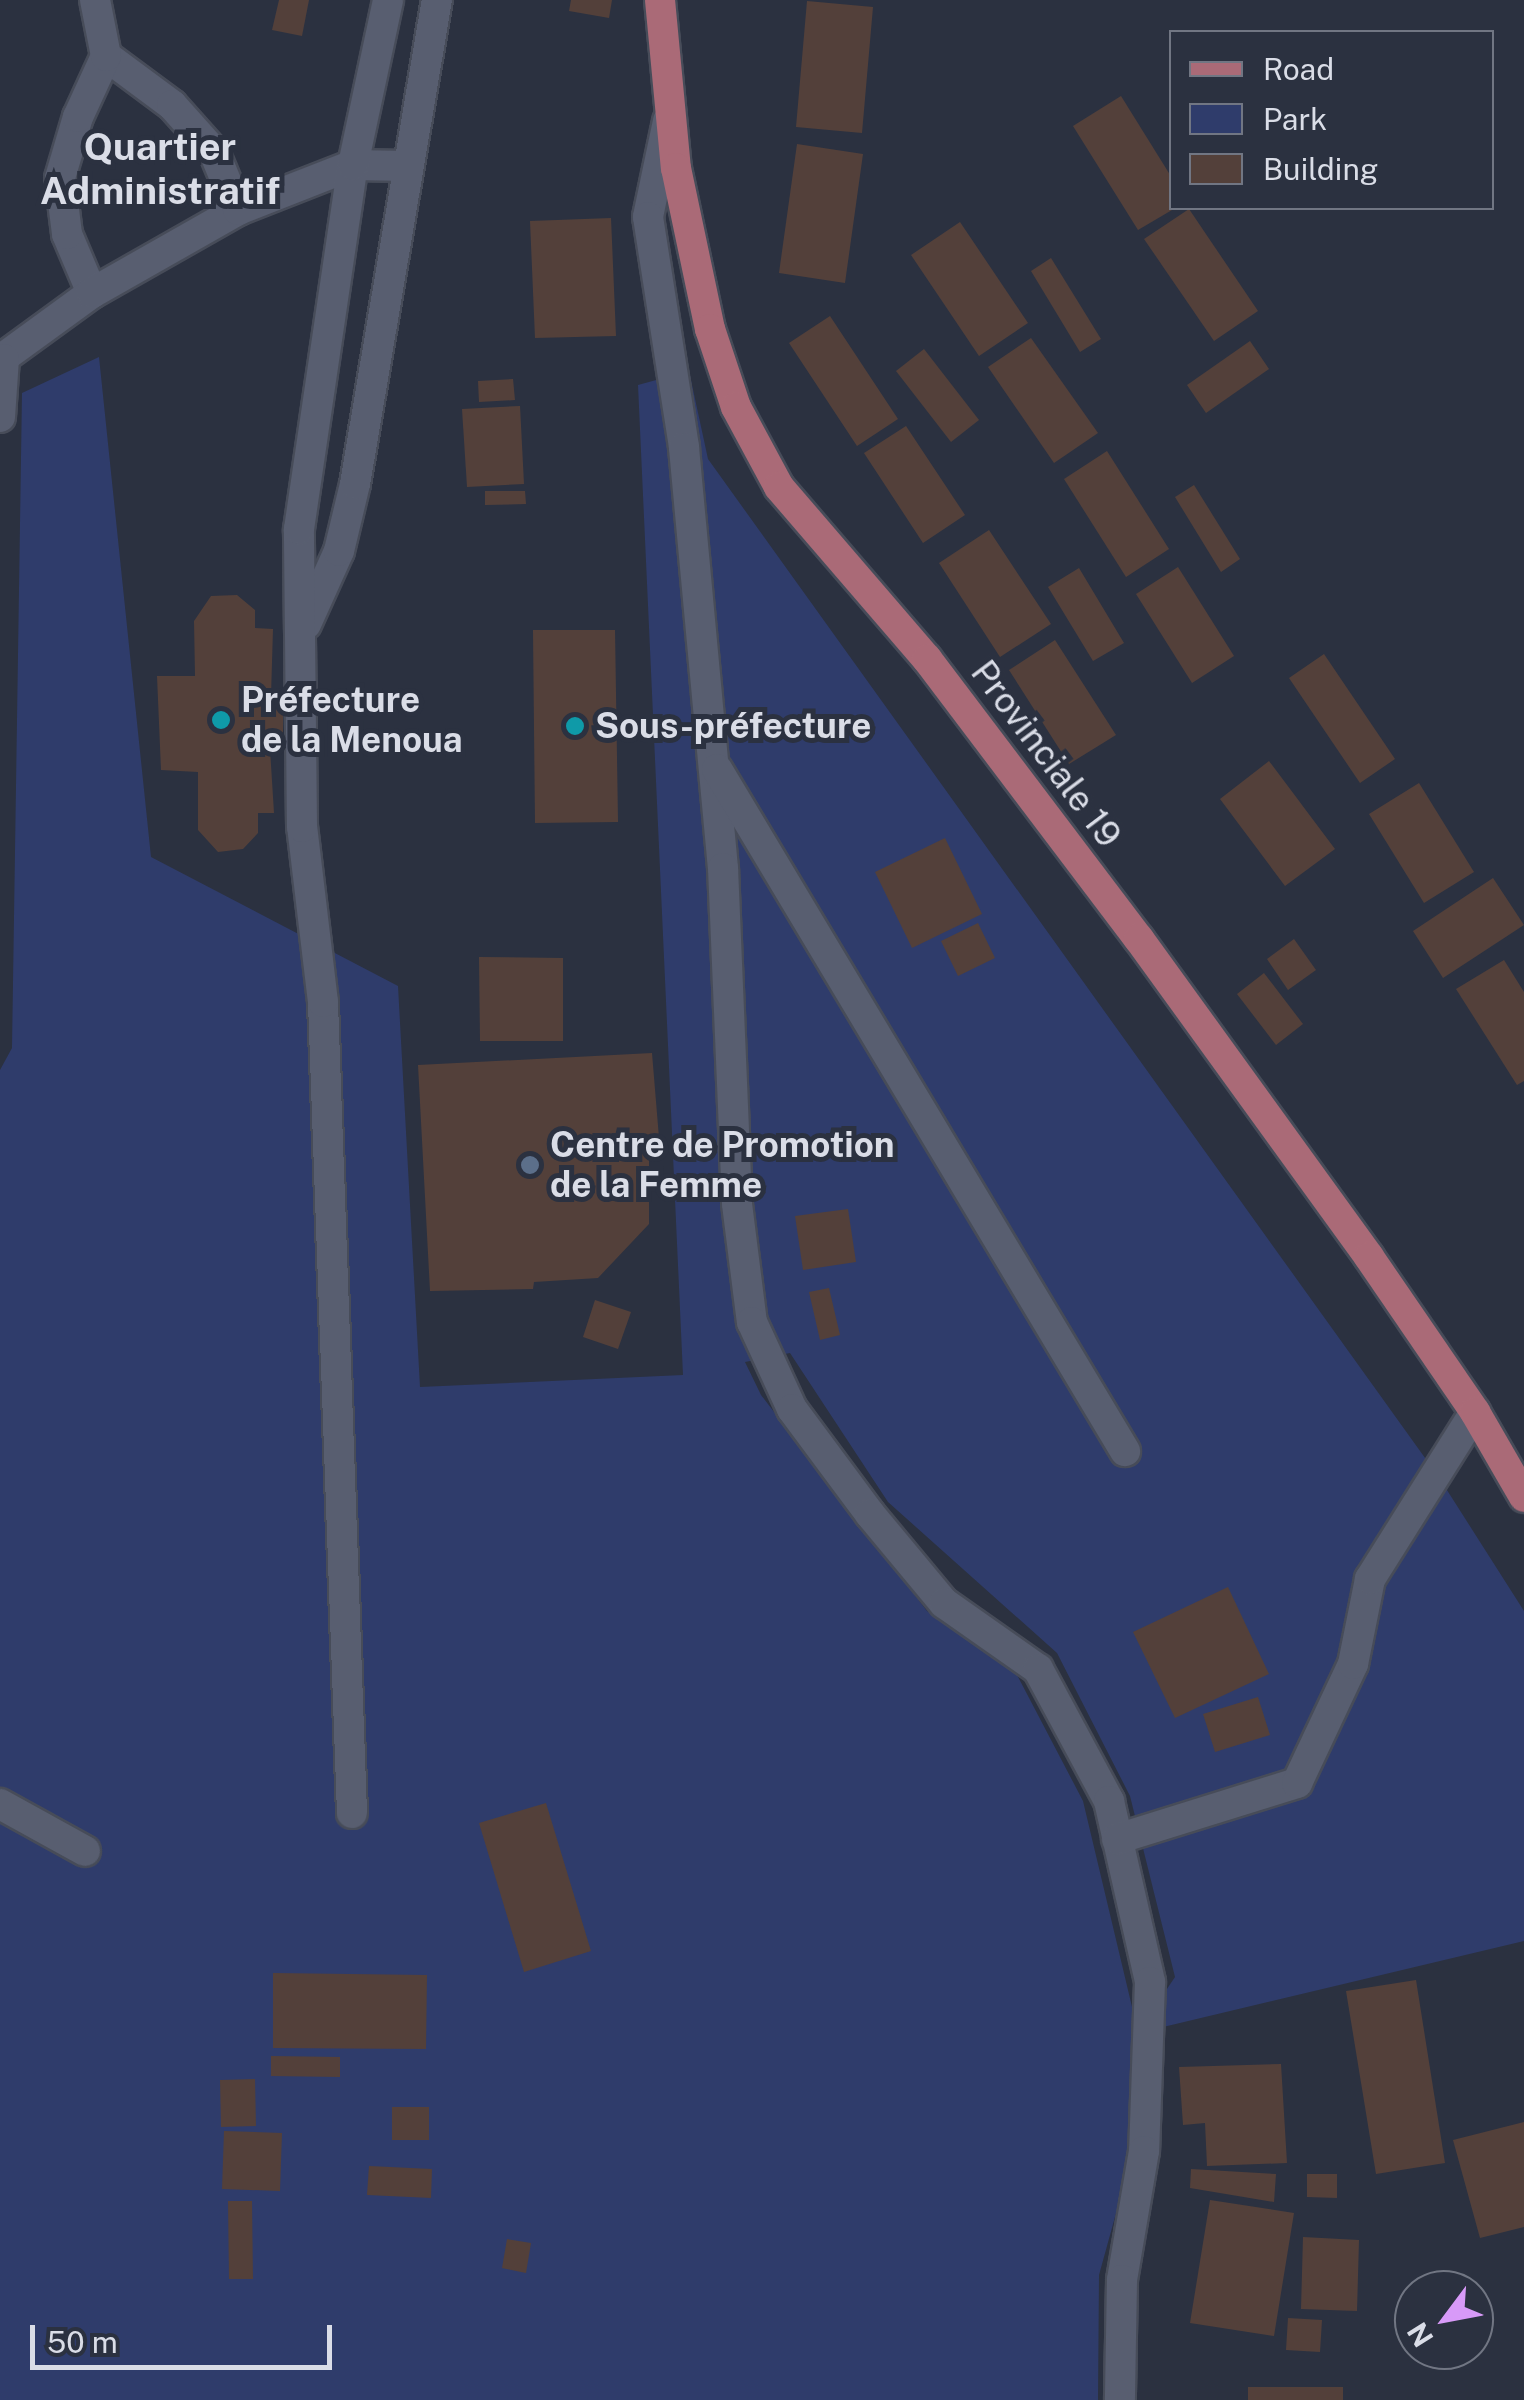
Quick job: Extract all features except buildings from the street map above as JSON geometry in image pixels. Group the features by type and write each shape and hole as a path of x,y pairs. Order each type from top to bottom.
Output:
{"main road":[{"name":"Provinciale 19","path":"660,0 669,116 710,329 736,407 779,486 927,659 1139,939 1475,1412 1524,1498"}],"street":[{"path":"92,294 67,234 60,178 78,117 106,56 96,0"},
{"path":"352,1813 323,1002 302,827 299,529 353,165 388,0"},
{"path":"303,631 338,551 355,484 437,0"},
{"path":"106,56 172,105 214,152 238,210"},
{"path":"669,116 648,217 684,448 713,762 737,1204 752,1322 792,1409 870,1514 944,1602 1038,1669 1109,1801 1150,1982 1144,2151 1122,2280 1120,2400"},
{"path":"0,417 2,360 92,294 238,210 353,165 407,166"},
{"path":"713,762 1125,1451"},
{"path":"1117,1839 1297,1784 1353,1664 1370,1579 1475,1412"},
{"path":"0,1804 85,1850"}],"green space":[{"path":"99,357 151,857 398,986 420,1387 683,1375 638,385 689,371 708,459 1438,1476 1524,1611 1524,1941 1138,2033 1134,2148 1099,2275 1098,2400 0,2400 0,1070 12,1048 22,393","holes":["790,1353 888,1502 1057,1653 1130,1796 1175,1977 1138,2032 1083,1801 1015,1671 927,1611 761,1395 745,1362"]}],"place":[{"name":"Préfecture de la Menoua","path":"221,720"},
{"name":"Sous-préfecture","path":"575,726"},
{"name":"Centre de Promotion de la Femme","path":"530,1165"}],"district":[{"name":"Quartier Administratif","path":"160,168"}]}
